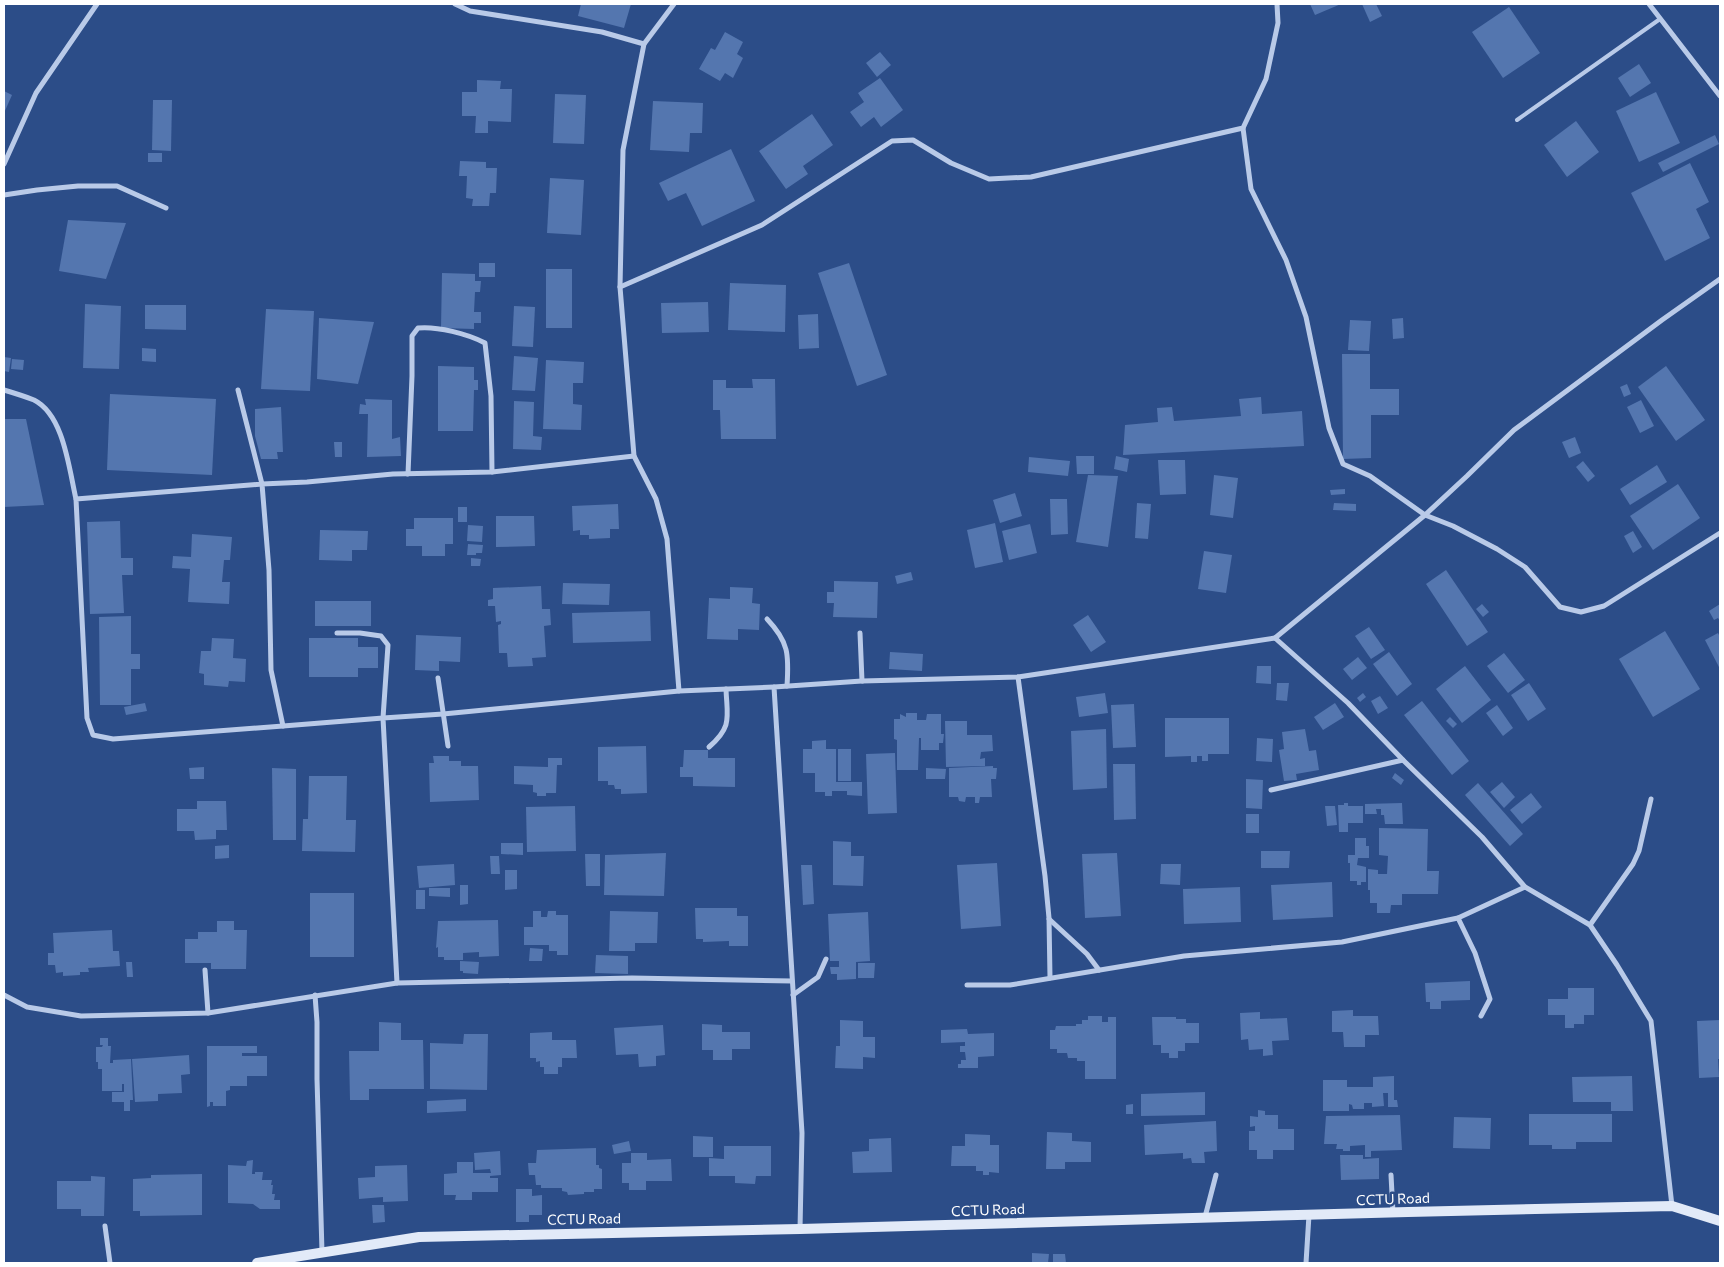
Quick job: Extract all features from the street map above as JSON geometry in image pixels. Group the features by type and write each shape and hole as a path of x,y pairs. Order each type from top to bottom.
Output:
{"street":[{"path":"4,164 36,93 97,4"},
{"path":"455,4 470,11 602,32 644,44"},
{"path":"674,4 644,44 624,150 620,287 634,456 656,499 667,539 679,691"},
{"path":"1277,4 1278,22 1266,79 1243,128 1251,188 1286,260 1306,317 1329,428 1342,464 1370,476 1425,515 1453,526 1497,549 1525,567 1560,607 1581,612 1604,606 1720,533"},
{"path":"1648,4 1720,96"},
{"path":"1715,88 1720,85"},
{"path":"620,287 762,226 892,141 913,140 951,163 989,179 1031,177 1243,128"},
{"path":"4,195 78,186 117,186 166,208"},
{"path":"4,390 35,401 53,417 63,442 76,498 87,718 93,735 113,739 442,714 679,691 862,681 1018,677 1275,638 1425,515 1514,430 1720,279"},
{"path":"408,474 412,336 418,328 428,327 475,337 485,343 491,396 492,472"},
{"path":"238,390 262,484 269,570 271,670 284,726"},
{"path":"76,498 408,474 492,472 634,456"},
{"path":"767,619 779,632 786,647 789,667 787,686"},
{"path":"337,633 360,633 381,636 388,645 383,718 397,983"},
{"path":"860,633 862,681"},
{"path":"1275,638 1348,703 1402,760 1482,837 1525,887 1590,925 1617,965 1650,1021 1672,1206"},
{"path":"1018,677 1042,847 1048,918 1050,978"},
{"path":"438,678 448,746"},
{"path":"774,686 802,1133 800,1230"},
{"path":"709,746 719,738 727,726 726,689"},
{"path":"1271,790 1402,760"},
{"path":"1590,925 1633,864 1639,851 1651,799"},
{"path":"967,985 1010,984 1214,952 1342,942 1458,918 1525,887"},
{"path":"1048,918 1087,954 1099,970"},
{"path":"1458,918 1475,953 1490,999 1481,1016"},
{"path":"793,995 818,977 826,959"},
{"path":"205,970 208,1012"},
{"path":"4,995 27,1007 80,1016 208,1012 397,983 632,978 792,981"},
{"path":"315,995 322,1252"},
{"path":"1205,1218 1216,1175"},
{"path":"1391,1175 1393,1213"},
{"name":"CCTU Road","path":"257,1263 419,1236 800,1230 1672,1206 1720,1221"},
{"path":"1306,1263 1309,1215"},
{"path":"105,1226 110,1263"}],"lane":[{"path":"1517,120 1660,19"}],"building":[{"path":"581,4 631,4 624,28 578,16"},
{"path":"1310,4 1341,4 1315,15"},
{"path":"1362,4 1376,4 1382,16 1370,22"},
{"path":"1509,7 1540,53 1503,78 1472,32"},
{"path":"725,32 743,42 737,54 743,58 733,78 725,73 720,81 699,69 711,48 715,50"},
{"path":"880,52 891,65 877,77 866,63"},
{"path":"1639,64 1651,83 1630,97 1618,78"},
{"path":"880,78 903,110 881,127 874,117 861,127 850,112 864,102 858,93"},
{"path":"477,80 501,81 500,89 512,89 511,122 488,121 488,133 475,133 476,116 462,116 462,92 477,92"},
{"path":"4,91 12,95 4,113"},
{"path":"1656,92 1680,143 1639,162 1616,111"},
{"path":"555,94 586,95 584,144 553,143"},
{"path":"153,100 172,100 171,151 152,150"},
{"path":"653,101 703,103 702,133 690,133 689,152 650,150"},
{"path":"812,114 833,145 803,166 808,174 786,189 759,151"},
{"path":"1576,121 1599,152 1567,177 1544,145"},
{"path":"1715,135 1719,144 1663,172 1658,163"},
{"path":"731,149 755,201 702,226 686,193 668,201 659,183"},
{"path":"148,153 162,153 162,162 148,162"},
{"path":"460,161 486,162 486,168 497,168 496,193 490,193 489,206 472,206 473,199 466,198 467,176 459,176"},
{"path":"1690,163 1709,202 1696,209 1710,238 1665,261 1631,193"},
{"path":"550,178 584,180 581,235 547,233"},
{"path":"68,220 126,223 106,279 59,271"},
{"path":"479,263 495,263 495,277 479,277"},
{"path":"849,263 887,375 857,386 818,273"},
{"path":"546,269 572,269 572,328 546,328"},
{"path":"442,273 475,274 475,281 481,281 480,292 475,292 474,312 481,312 481,323 474,323 474,329 441,328"},
{"path":"730,283 786,285 785,332 728,330"},
{"path":"708,302 709,332 662,333 661,303"},
{"path":"85,304 121,306 119,369 83,368"},
{"path":"145,305 186,305 186,330 145,329"},
{"path":"514,306 535,307 533,347 512,346"},
{"path":"266,309 314,311 310,391 261,389"},
{"path":"818,314 819,348 799,349 798,315"},
{"path":"319,318 374,322 358,384 317,379"},
{"path":"1403,318 1404,338 1393,339 1392,319"},
{"path":"1350,320 1371,321 1369,351 1348,350"},
{"path":"142,348 156,349 156,362 142,361"},
{"path":"1342,354 1370,354 1370,389 1399,389 1399,415 1371,415 1371,458 1343,459"},
{"path":"514,356 538,358 535,391 512,390"},
{"path":"4,357 11,358 9,372 4,371"},
{"path":"12,359 24,360 23,370 11,369"},
{"path":"546,360 584,362 583,383 573,383 573,404 582,405 581,430 543,429"},
{"path":"438,366 474,367 474,380 478,380 478,390 474,390 473,431 438,431"},
{"path":"1666,366 1705,420 1676,441 1638,387"},
{"path":"752,379 775,379 776,439 721,439 720,410 713,410 713,380 726,380 726,388 753,388"},
{"path":"1627,384 1631,394 1624,397 1620,387"},
{"path":"110,394 216,399 212,475 107,470"},
{"path":"1261,397 1262,414 1302,411 1304,446 1123,455 1125,425 1158,422 1157,408 1172,407 1174,421 1241,416 1239,399"},
{"path":"365,399 392,400 392,439 400,437 401,456 367,457 368,414 359,414 360,404 366,405"},
{"path":"1641,400 1654,426 1640,433 1627,407"},
{"path":"514,401 534,402 533,436 542,437 541,450 513,449"},
{"path":"281,407 283,452 277,452 278,459 261,459 255,436 255,409"},
{"path":"4,419 26,419 44,505 4,507"},
{"path":"1575,437 1581,453 1569,458 1562,442"},
{"path":"334,442 342,442 342,457 335,457"},
{"path":"1076,456 1094,456 1094,474 1077,474"},
{"path":"1116,456 1129,459 1127,472 1114,469"},
{"path":"1029,457 1070,461 1068,476 1028,472"},
{"path":"1158,460 1185,460 1186,494 1160,495"},
{"path":"1583,461 1595,476 1588,482 1576,467"},
{"path":"1657,465 1667,482 1630,505 1620,489"},
{"path":"1088,475 1118,476 1108,547 1076,542"},
{"path":"1214,475 1238,478 1233,518 1210,515"},
{"path":"1678,484 1700,518 1653,550 1630,516"},
{"path":"1345,489 1345,494 1331,495 1330,490"},
{"path":"1015,493 1022,516 1000,523 993,500"},
{"path":"1050,499 1067,499 1068,534 1051,535"},
{"path":"1137,503 1151,504 1148,539 1135,538"},
{"path":"1334,503 1356,504 1356,511 1333,510"},
{"path":"618,504 619,529 610,529 610,538 589,539 589,535 580,535 580,530 573,531 572,506"},
{"path":"458,507 467,507 467,522 458,522"},
{"path":"496,516 534,516 535,546 496,547"},
{"path":"414,518 453,518 453,544 445,544 445,556 422,556 422,546 406,546 406,529 414,529"},
{"path":"120,521 121,558 133,558 133,575 122,575 124,613 90,614 87,522"},
{"path":"995,523 1003,562 975,568 967,530"},
{"path":"1030,524 1037,553 1009,560 1002,531"},
{"path":"468,525 483,526 482,542 467,541"},
{"path":"320,530 368,531 367,550 352,550 352,561 319,560"},
{"path":"1633,531 1642,547 1633,553 1624,536"},
{"path":"192,534 232,537 230,560 224,560 222,582 230,582 229,604 188,602 190,569 172,568 173,556 191,557"},
{"path":"468,544 483,545 482,553 467,555"},
{"path":"1204,551 1232,555 1226,593 1198,589"},
{"path":"471,558 481,559 480,566 471,566"},
{"path":"1446,570 1488,632 1467,646 1426,584"},
{"path":"911,572 913,580 897,584 895,576"},
{"path":"834,581 878,582 877,618 833,617 834,603 827,603 827,592 834,592"},
{"path":"563,583 610,584 609,605 562,604"},
{"path":"541,586 542,609 550,609 551,625 544,626 546,657 532,658 533,666 508,667 507,653 499,653 498,625 501,624 501,621 496,622 495,606 488,606 488,600 493,599 493,588"},
{"path":"730,587 753,588 752,603 760,604 759,630 738,629 738,640 707,639 709,598 730,599"},
{"path":"315,601 371,601 371,626 315,626"},
{"path":"1482,604 1489,612 1483,617 1476,609"},
{"path":"1720,604 1720,621 1718,618 1714,620 1709,611"},
{"path":"650,611 651,641 573,643 572,613"},
{"path":"1088,615 1106,642 1091,652 1073,625"},
{"path":"131,616 131,654 140,654 140,669 131,669 131,705 100,705 99,617"},
{"path":"1369,627 1385,650 1371,659 1355,636"},
{"path":"1665,631 1700,689 1653,717 1619,659"},
{"path":"1718,633 1720,637 1720,669 1705,640"},
{"path":"416,635 461,637 460,662 439,661 439,671 415,670"},
{"path":"212,638 234,639 233,658 246,659 245,682 229,681 228,687 204,685 204,674 199,673 201,651 211,651"},
{"path":"309,638 358,638 358,647 378,647 378,668 358,668 358,677 309,677"},
{"path":"890,652 923,654 922,671 889,669"},
{"path":"1389,652 1412,684 1397,696 1373,664"},
{"path":"1504,653 1525,680 1508,693 1487,666"},
{"path":"1358,657 1367,668 1352,680 1343,669"},
{"path":"1257,666 1271,666 1271,684 1256,683"},
{"path":"1465,666 1491,700 1462,723 1436,689"},
{"path":"1277,683 1289,683 1287,701 1276,700"},
{"path":"1529,683 1546,709 1528,721 1511,695"},
{"path":"1105,693 1108,713 1079,717 1076,697"},
{"path":"1363,693 1366,697 1360,702 1357,698"},
{"path":"1380,696 1388,708 1378,714 1371,701"},
{"path":"1422,701 1469,761 1452,775 1404,715"},
{"path":"145,703 147,711 126,715 124,707"},
{"path":"1335,703 1344,717 1323,730 1314,717"},
{"path":"1134,704 1136,747 1113,748 1111,705"},
{"path":"1497,705 1513,728 1503,736 1486,713"},
{"path":"906,713 917,713 917,720 926,720 927,714 941,714 941,734 944,734 943,743 939,743 939,750 921,750 921,738 919,738 918,770 897,770 897,740 894,739 894,719 900,719 900,714 906,717"},
{"path":"1450,717 1457,724 1453,728 1446,721"},
{"path":"1165,718 1229,718 1229,754 1208,754 1208,761 1202,761 1202,756 1197,756 1197,762 1191,762 1191,756 1165,757"},
{"path":"945,721 967,721 967,735 992,735 993,751 981,752 980,759 985,758 985,766 946,767"},
{"path":"1106,729 1107,788 1073,790 1071,731"},
{"path":"1305,729 1309,751 1316,750 1319,770 1296,774 1297,780 1284,781 1279,750 1284,749 1282,732"},
{"path":"1257,738 1273,739 1272,762 1256,761"},
{"path":"826,740 826,749 836,749 836,782 862,782 862,796 847,795 847,791 832,791 832,796 825,796 825,792 815,792 815,773 803,773 803,749 812,749 812,741"},
{"path":"646,746 647,793 621,794 621,789 615,789 614,785 608,785 608,781 598,781 598,747"},
{"path":"838,749 851,749 851,781 838,781"},
{"path":"684,750 708,750 708,758 735,758 735,787 693,786 693,777 680,777 680,767 683,767"},
{"path":"895,753 897,813 868,814 866,754"},
{"path":"433,756 449,756 449,761 461,761 461,766 478,766 479,800 430,802 429,763 434,763"},
{"path":"548,758 562,758 562,765 557,765 556,793 546,793 546,796 537,796 537,793 533,792 533,785 514,784 514,766 548,767"},
{"path":"1113,764 1135,764 1136,819 1114,820"},
{"path":"993,766 993,768 997,768 996,779 991,779 992,797 980,797 979,803 975,803 975,797 966,797 965,802 959,801 958,797 949,797 949,768"},
{"path":"204,767 204,779 190,779 189,768"},
{"path":"272,768 296,769 296,840 273,840"},
{"path":"926,768 946,769 945,779 926,779"},
{"path":"1395,773 1404,780 1401,785 1392,778"},
{"path":"309,776 347,776 346,820 356,820 355,852 302,851 303,819 308,819"},
{"path":"1246,779 1263,780 1262,809 1246,808"},
{"path":"1502,782 1515,797 1504,808 1490,792"},
{"path":"1478,783 1523,834 1510,846 1465,795"},
{"path":"1531,793 1542,807 1522,824 1510,810"},
{"path":"197,801 226,801 227,830 216,830 216,839 195,840 194,831 177,831 177,809 197,809"},
{"path":"1344,803 1348,803 1348,806 1363,806 1363,823 1348,823 1348,832 1339,832 1338,805 1344,805"},
{"path":"1402,803 1403,824 1385,824 1384,815 1381,815 1381,809 1376,809 1377,814 1365,814 1365,804"},
{"path":"575,806 576,851 527,852 526,807"},
{"path":"1325,806 1335,806 1337,825 1327,826"},
{"path":"1246,814 1259,814 1259,833 1246,833"},
{"path":"1379,828 1428,829 1427,871 1439,871 1438,894 1402,894 1402,905 1391,905 1390,913 1377,913 1377,903 1370,903 1368,869 1378,870 1378,874 1387,874 1388,856 1379,855"},
{"path":"1355,838 1366,838 1366,846 1369,846 1369,858 1358,858 1357,865 1366,867 1366,882 1361,882 1361,885 1357,885 1357,881 1350,881 1348,855 1355,855"},
{"path":"833,841 851,842 851,856 864,856 863,886 833,885"},
{"path":"501,843 523,843 523,855 501,854"},
{"path":"229,845 229,858 215,859 215,846"},
{"path":"1261,851 1290,851 1289,868 1261,868"},
{"path":"666,853 664,896 604,895 605,855"},
{"path":"1117,853 1121,916 1085,918 1082,854"},
{"path":"585,854 600,854 600,886 586,886"},
{"path":"490,856 499,856 500,874 491,874"},
{"path":"997,863 1001,926 961,929 957,865"},
{"path":"454,864 455,885 419,888 417,866"},
{"path":"1161,864 1181,864 1180,885 1160,884"},
{"path":"801,865 812,865 814,904 803,905"},
{"path":"505,870 517,870 517,889 505,890"},
{"path":"1332,882 1333,917 1273,920 1271,885"},
{"path":"460,885 468,885 468,904 460,905"},
{"path":"1240,887 1241,922 1184,924 1183,889"},
{"path":"429,888 450,888 450,897 429,896"},
{"path":"416,890 425,890 425,909 416,909"},
{"path":"310,893 354,893 354,957 310,957"},
{"path":"695,908 737,908 737,916 748,916 748,946 729,946 729,941 703,942 703,939 696,939"},
{"path":"533,911 541,911 541,917 547,917 548,911 556,911 556,915 568,915 568,955 557,955 557,951 549,951 549,945 524,945 524,927 533,927"},
{"path":"610,911 658,912 657,943 635,943 635,951 609,951"},
{"path":"868,912 870,961 856,962 856,979 837,980 837,974 831,974 830,967 839,967 839,961 830,961 828,914"},
{"path":"498,920 499,956 479,957 479,952 463,953 463,960 444,960 444,957 438,957 438,947 436,948 438,921"},
{"path":"217,921 234,921 234,930 247,930 246,969 211,969 211,963 185,963 185,939 198,939 198,932 217,932"},
{"path":"112,930 113,951 119,951 120,966 88,968 89,972 80,972 80,975 63,976 63,972 56,973 55,965 48,965 48,953 54,953 53,933"},
{"path":"530,948 543,949 542,961 529,961"},
{"path":"596,955 628,956 628,974 595,973"},
{"path":"460,961 479,962 478,974 460,971"},
{"path":"126,962 132,962 133,977 127,977"},
{"path":"858,963 875,963 874,978 858,978"},
{"path":"1470,981 1470,1000 1441,1001 1441,1009 1430,1009 1430,1002 1426,1002 1425,983"},
{"path":"1568,988 1594,988 1594,1015 1584,1015 1584,1024 1574,1024 1574,1028 1565,1028 1565,1015 1548,1015 1548,999 1568,999"},
{"path":"1353,1010 1353,1016 1378,1016 1379,1035 1365,1035 1365,1047 1344,1047 1343,1032 1332,1032 1332,1011"},
{"path":"1260,1012 1260,1019 1287,1018 1289,1040 1272,1041 1273,1055 1263,1056 1263,1049 1249,1050 1248,1039 1241,1040 1240,1013"},
{"path":"1088,1016 1102,1016 1102,1022 1108,1022 1108,1017 1116,1017 1116,1079 1085,1079 1085,1061 1077,1061 1077,1058 1068,1058 1067,1053 1057,1053 1057,1049 1050,1049 1050,1030 1055,1030 1056,1026 1076,1026 1076,1024 1082,1024 1082,1020 1088,1020"},
{"path":"1152,1017 1176,1017 1176,1019 1186,1019 1186,1023 1199,1023 1199,1043 1185,1043 1185,1051 1178,1051 1178,1058 1169,1058 1169,1053 1161,1053 1161,1045 1153,1045"},
{"path":"840,1020 863,1021 863,1037 875,1037 875,1058 863,1057 863,1069 835,1068 836,1046 840,1046"},
{"path":"1720,1020 1719,1077 1699,1078 1697,1021"},
{"path":"379,1022 401,1023 401,1040 423,1040 424,1089 369,1089 369,1100 350,1100 349,1051 379,1051"},
{"path":"702,1024 722,1025 722,1032 750,1032 750,1049 732,1049 732,1060 713,1060 713,1050 702,1050"},
{"path":"663,1025 665,1055 656,1056 656,1066 639,1067 638,1054 616,1055 614,1028"},
{"path":"967,1029 968,1034 994,1033 994,1056 978,1057 978,1068 958,1068 961,1060 966,1060 965,1052 960,1052 960,1046 965,1046 965,1042 941,1043 941,1030"},
{"path":"552,1032 552,1040 576,1040 577,1058 562,1058 562,1067 558,1067 558,1074 544,1074 544,1067 540,1067 540,1061 536,1062 536,1058 530,1058 530,1033"},
{"path":"464,1034 488,1034 487,1090 430,1089 430,1043 463,1044"},
{"path":"100,1038 108,1038 108,1046 111,1046 110,1063 113,1063 113,1060 131,1059 133,1100 130,1100 130,1111 124,1111 124,1102 112,1102 112,1092 124,1092 124,1084 122,1084 122,1091 102,1091 102,1069 98,1069 98,1062 96,1062 96,1047 102,1047 103,1045 100,1045"},
{"path":"207,1046 257,1046 257,1053 242,1053 242,1056 267,1056 267,1076 247,1076 247,1086 230,1086 230,1090 226,1091 226,1106 213,1106 213,1102 210,1102 210,1106 207,1107"},
{"path":"189,1055 190,1074 181,1075 182,1093 158,1094 158,1101 135,1102 132,1059"},
{"path":"1394,1076 1394,1100 1397,1100 1398,1107 1388,1107 1388,1093 1383,1093 1384,1106 1372,1107 1372,1103 1364,1103 1364,1109 1353,1109 1352,1105 1349,1104 1349,1111 1323,1111 1323,1080 1347,1080 1347,1087 1373,1087 1373,1077"},
{"path":"1632,1076 1633,1111 1611,1111 1611,1102 1573,1102 1572,1077"},
{"path":"1205,1092 1205,1115 1141,1116 1141,1094"},
{"path":"466,1099 466,1111 427,1113 427,1101"},
{"path":"1133,1104 1133,1114 1126,1114 1126,1105"},
{"path":"1258,1110 1265,1111 1265,1115 1278,1115 1278,1129 1294,1129 1294,1150 1273,1150 1273,1159 1257,1159 1257,1150 1249,1150 1249,1131 1255,1131 1255,1126 1250,1127 1250,1116 1258,1117"},
{"path":"1529,1114 1612,1114 1612,1142 1576,1142 1576,1149 1552,1149 1552,1145 1529,1145"},
{"path":"1400,1115 1402,1150 1371,1151 1371,1157 1365,1157 1365,1145 1350,1146 1350,1151 1343,1151 1343,1149 1336,1149 1337,1144 1324,1144 1326,1116"},
{"path":"1454,1117 1491,1118 1490,1149 1453,1148"},
{"path":"1216,1121 1217,1151 1204,1152 1205,1163 1192,1163 1191,1158 1183,1159 1183,1153 1145,1155 1144,1125"},
{"path":"1047,1132 1072,1133 1072,1141 1091,1142 1091,1162 1065,1162 1065,1169 1046,1169"},
{"path":"965,1134 990,1135 990,1145 999,1145 999,1173 989,1172 989,1175 983,1175 983,1171 976,1171 976,1166 951,1166 952,1146 965,1146"},
{"path":"693,1136 713,1137 713,1157 693,1157"},
{"path":"891,1138 892,1172 853,1173 852,1152 869,1151 869,1139"},
{"path":"629,1141 631,1151 614,1154 612,1145"},
{"path":"724,1146 771,1146 771,1176 756,1176 755,1184 735,1183 735,1176 709,1176 709,1158 724,1159"},
{"path":"596,1148 596,1165 599,1165 599,1168 602,1169 602,1189 594,1189 594,1192 584,1192 584,1194 568,1195 567,1192 562,1191 562,1188 541,1188 541,1185 536,1185 535,1175 529,1175 528,1163 536,1163 537,1150"},
{"path":"500,1151 501,1175 490,1176 490,1178 498,1178 498,1192 472,1192 472,1200 455,1200 456,1195 444,1195 444,1174 457,1173 457,1162 473,1162 473,1173 491,1173 490,1169 475,1170 474,1153"},
{"path":"631,1153 647,1153 647,1160 671,1159 672,1181 646,1181 646,1190 629,1190 629,1183 622,1183 622,1163 631,1163"},
{"path":"1340,1155 1363,1155 1363,1159 1379,1158 1379,1179 1341,1180"},
{"path":"253,1160 252,1174 263,1172 262,1180 272,1180 272,1194 275,1194 274,1200 280,1200 280,1209 260,1209 253,1204 228,1203 228,1165 246,1166 247,1161"},
{"path":"407,1165 408,1201 383,1202 383,1197 359,1199 358,1178 375,1177 375,1166"},
{"path":"202,1174 202,1215 140,1216 140,1211 133,1211 133,1179 151,1178 151,1175"},
{"path":"91,1176 105,1177 104,1216 81,1216 81,1209 57,1209 57,1181 91,1181"},
{"path":"516,1189 532,1189 532,1196 542,1195 542,1215 529,1215 529,1222 516,1222"},
{"path":"372,1205 384,1205 385,1222 373,1223"},
{"path":"1032,1253 1049,1254 1048,1263 1032,1263"},
{"path":"1053,1254 1065,1254 1066,1263 1053,1263"}]}
